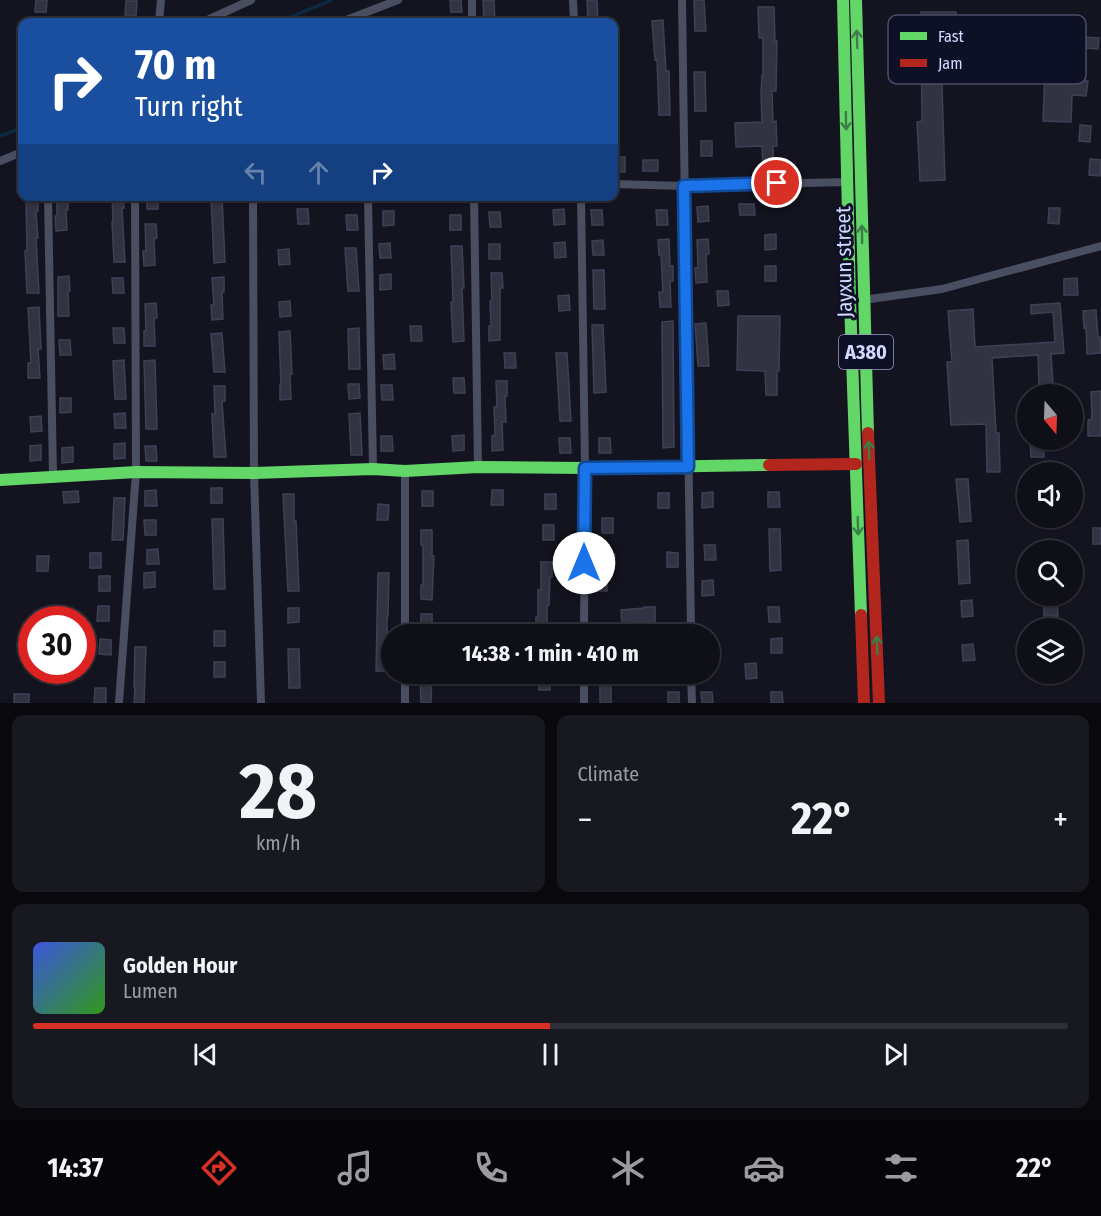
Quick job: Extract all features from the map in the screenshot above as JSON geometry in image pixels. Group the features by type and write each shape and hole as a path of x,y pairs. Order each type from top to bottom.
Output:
{"main road":[{"name":"Jayxun street","path":"843,0 864,703"},
{"name":"Jayxun street","path":"856,0 863,300 879,703"},
{"path":"0,480 136,472 254,473 405,471 478,467 585,468 856,464"}],"street":[{"path":"159,18 161,0"},
{"path":"212,18 251,0"},
{"path":"352,18 398,0"},
{"path":"472,0 472,18"},
{"path":"573,0 574,18"},
{"path":"682,0 691,624"},
{"path":"368,12 368,18"},
{"path":"0,161 18,154"},
{"path":"618,184 684,186 847,182"},
{"path":"48,201 53,476"},
{"path":"119,703 136,472 135,201"},
{"path":"254,201 254,473 261,703"},
{"path":"368,201 373,470"},
{"path":"474,201 478,467"},
{"path":"581,201 585,468 584,624"},
{"path":"863,300 942,289 1101,246"},
{"path":"405,471 405,624"},
{"path":"405,684 405,703"},
{"path":"584,684 584,703"},
{"path":"691,684 692,703"}],"building":[{"path":"36,0 47,0 46,12 35,12"},
{"path":"450,0 461,0 462,12 451,12"},
{"path":"483,0 494,0 495,18 484,18"},
{"path":"587,0 597,0 598,18 588,18"},
{"path":"694,0 704,0 706,31 695,31"},
{"path":"126,1 137,1 136,16 125,16"},
{"path":"758,7 774,7 775,41 777,41 776,91 772,91 773,122 776,121 777,146 773,146 774,171 763,172 762,146 736,147 735,123 762,122 763,38 759,38"},
{"path":"921,12 956,12 956,15 921,15"},
{"path":"663,20 666,71 669,71 670,115 659,115 657,59 655,60 652,21"},
{"path":"1086,37 1099,38 1098,49 1086,48"},
{"path":"694,72 705,72 706,111 695,111"},
{"path":"1088,81 1086,96 1072,95 1071,122 1043,121 1044,84 1086,84"},
{"path":"922,84 942,84 945,180 920,181 917,122 922,121"},
{"path":"1080,125 1091,126 1090,142 1079,141"},
{"path":"701,141 712,141 712,156 701,156"},
{"path":"618,157 625,157 625,172 618,172"},
{"path":"1090,159 1101,160 1100,176 1089,175"},
{"path":"643,160 658,160 658,171 643,171"},
{"path":"26,201 38,201 38,211 36,211 38,238 36,238 39,293 27,293 25,251 27,251"},
{"path":"57,201 68,201 67,230 56,231 55,216 57,216"},
{"path":"112,201 123,201 125,262 114,262"},
{"path":"147,201 158,201 158,209 147,209"},
{"path":"211,201 222,201 225,262 214,263"},
{"path":"739,204 754,204 755,215 740,215"},
{"path":"708,206 709,221 698,222 697,207"},
{"path":"1049,208 1060,208 1059,224 1048,223"},
{"path":"297,209 308,209 309,224 298,224"},
{"path":"564,209 565,224 554,225 553,210"},
{"path":"591,210 602,210 603,225 592,225"},
{"path":"656,210 667,210 668,225 657,225"},
{"path":"383,211 394,211 394,225 383,226"},
{"path":"489,212 500,212 501,227 490,227"},
{"path":"346,215 357,215 358,230 347,230"},
{"path":"450,215 461,215 461,230 450,230"},
{"path":"145,224 156,224 155,265 144,266"},
{"path":"776,234 776,249 765,250 765,235"},
{"path":"669,239 670,266 673,266 673,281 670,281 671,307 660,307 659,292 663,292 658,240"},
{"path":"708,239 707,282 696,283 697,240"},
{"path":"603,240 604,255 593,255 592,241"},
{"path":"565,242 566,257 555,258 554,243"},
{"path":"390,243 391,258 380,258 379,244"},
{"path":"489,244 500,244 500,259 489,259"},
{"path":"451,246 462,246 464,288 462,288 464,341 453,342 451,302 453,302"},
{"path":"345,248 356,248 359,291 348,291"},
{"path":"289,249 290,264 279,265 278,250"},
{"path":"765,266 776,266 776,281 765,281"},
{"path":"593,270 604,270 605,309 594,309"},
{"path":"491,273 502,273 503,288 500,288 500,340 489,341 490,301 492,301"},
{"path":"391,274 391,289 380,290 380,275"},
{"path":"69,276 69,316 58,316 58,277"},
{"path":"224,277 223,319 212,320 211,305 214,305 212,278"},
{"path":"112,278 123,278 124,293 113,293"},
{"path":"1077,278 1078,295 1064,295 1064,279"},
{"path":"717,291 728,291 729,305 718,306"},
{"path":"569,295 570,310 559,311 558,296"},
{"path":"290,301 291,316 280,317 279,302"},
{"path":"156,303 155,346 144,346 145,304"},
{"path":"1060,303 1064,353 1051,354 1053,383 1039,384 1038,355 992,358 1000,472 987,472 986,424 951,425 947,362 952,362 948,311 973,309 975,347 1055,342 1053,312 1031,314 1031,305"},
{"path":"39,307 40,378 28,378 28,363 31,363 28,308"},
{"path":"1096,310 1101,353 1087,354 1083,311"},
{"path":"738,316 780,316 777,395 766,395 765,371 737,370"},
{"path":"673,321 674,447 663,448 662,322"},
{"path":"706,323 709,366 698,366 695,324"},
{"path":"592,325 603,325 606,392 594,393"},
{"path":"410,326 421,326 422,341 411,341"},
{"path":"113,328 124,328 125,343 114,343"},
{"path":"359,328 360,369 349,369 348,329"},
{"path":"290,331 291,399 280,400 279,332"},
{"path":"222,333 225,372 214,372 211,334"},
{"path":"59,340 70,340 71,355 60,355"},
{"path":"504,353 515,353 516,368 505,368"},
{"path":"556,353 567,353 571,421 560,421"},
{"path":"394,354 395,369 384,369 383,355"},
{"path":"124,360 126,399 115,399 113,361"},
{"path":"155,360 157,429 146,429 144,361"},
{"path":"453,378 464,378 465,393 454,393"},
{"path":"496,381 507,381 506,422 502,422 503,450 492,451 492,436 495,435 494,407 497,407"},
{"path":"348,384 359,384 360,398 349,399"},
{"path":"381,385 392,385 393,400 382,400"},
{"path":"214,386 225,386 225,401 222,401 226,457 214,457 212,414 215,414"},
{"path":"1101,391 1101,436 1088,436 1088,420 1092,419 1091,392"},
{"path":"60,398 71,398 71,412 60,413"},
{"path":"125,413 126,428 115,428 114,414"},
{"path":"360,413 362,455 351,455 349,414"},
{"path":"41,416 42,431 31,432 30,417"},
{"path":"464,435 464,450 453,451 452,436"},
{"path":"381,436 392,436 393,451 381,451"},
{"path":"559,438 570,438 571,453 560,453"},
{"path":"599,438 610,438 611,453 599,453"},
{"path":"125,443 125,458 114,459 114,444"},
{"path":"41,445 41,460 30,461 30,446"},
{"path":"145,446 156,446 157,461 146,461"},
{"path":"73,447 73,462 62,463 62,448"},
{"path":"1031,450 1044,450 1044,457 1031,457"},
{"path":"956,479 968,479 971,521 960,522"},
{"path":"211,488 222,488 222,503 211,503"},
{"path":"156,490 157,506 145,506 145,491"},
{"path":"492,490 503,490 503,505 491,505"},
{"path":"78,491 79,502 64,503 63,492"},
{"path":"422,491 433,491 433,506 422,506"},
{"path":"713,492 713,507 702,508 702,493"},
{"path":"768,492 779,492 780,507 768,507"},
{"path":"658,493 669,493 669,508 658,508"},
{"path":"283,494 294,494 299,591 288,591"},
{"path":"545,494 556,494 556,509 545,509"},
{"path":"114,498 125,498 123,540 112,540"},
{"path":"378,504 389,505 388,520 377,520"},
{"path":"602,518 613,518 613,533 602,533"},
{"path":"212,519 223,519 225,589 214,589"},
{"path":"144,520 156,520 156,535 145,535"},
{"path":"543,525 554,525 554,540 543,540"},
{"path":"1093,528 1101,528 1101,544 1093,544"},
{"path":"769,529 780,529 781,570 770,571"},
{"path":"421,530 432,530 432,556 434,556 432,600 421,599 423,545 421,545"},
{"path":"968,540 970,583 959,584 957,541"},
{"path":"704,545 715,545 716,560 705,560"},
{"path":"158,549 159,564 147,564 147,550"},
{"path":"667,552 678,553 678,567 667,567"},
{"path":"90,553 101,553 101,568 90,568"},
{"path":"603,554 615,554 614,569 603,569"},
{"path":"37,556 49,556 48,571 37,571"},
{"path":"541,562 552,562 547,624 536,624 538,590 541,590"},
{"path":"155,572 155,587 144,588 144,573"},
{"path":"378,573 389,573 387,624 381,624 381,671 376,671"},
{"path":"99,576 110,576 110,591 99,591"},
{"path":"596,576 607,576 607,591 596,591"},
{"path":"713,580 714,595 702,596 702,581"},
{"path":"972,600 973,616 962,617 961,601"},
{"path":"98,606 109,606 109,621 97,621"},
{"path":"1044,606 1057,606 1058,616 1044,616"},
{"path":"655,607 655,622 622,624 621,610"},
{"path":"768,607 779,607 780,622 769,622"},
{"path":"288,608 299,608 299,622 288,623"},
{"path":"421,614 432,614 432,624 421,624"},
{"path":"214,631 225,631 225,646 214,646"},
{"path":"782,638 782,653 771,653 771,639"},
{"path":"100,639 111,640 111,655 99,654"},
{"path":"973,644 975,660 963,661 962,645"},
{"path":"135,647 146,647 144,703 134,703"},
{"path":"288,649 299,649 300,688 289,688"},
{"path":"214,662 225,662 225,677 214,677"},
{"path":"756,663 757,678 746,679 745,664"},
{"path":"420,684 432,684 431,703 421,703"},
{"path":"539,684 550,684 550,690 539,690"},
{"path":"600,684 611,684 611,703 600,703"},
{"path":"95,688 106,688 106,703 94,703"},
{"path":"668,692 679,692 679,703 668,703"},
{"path":"701,692 712,692 713,703 702,703"},
{"path":"771,692 782,692 783,703 771,703"},
{"path":"14,694 29,694 29,703 14,703"}],"waterway":[{"path":"288,18 332,0"},
{"path":"0,136 18,129"}],"traffic: fast":[{"path":"843,0 850,301 861,615"},
{"path":"856,0 868,433"},
{"path":"0,480 136,472 254,473 373,469 405,471 478,467 769,465"}],"traffic: jam":[{"path":"868,433 879,703"},
{"path":"769,465 856,464"},
{"path":"861,615 864,703"}],"route":[{"path":"584,563 585,468 688,467 684,186 777,183"}]}
